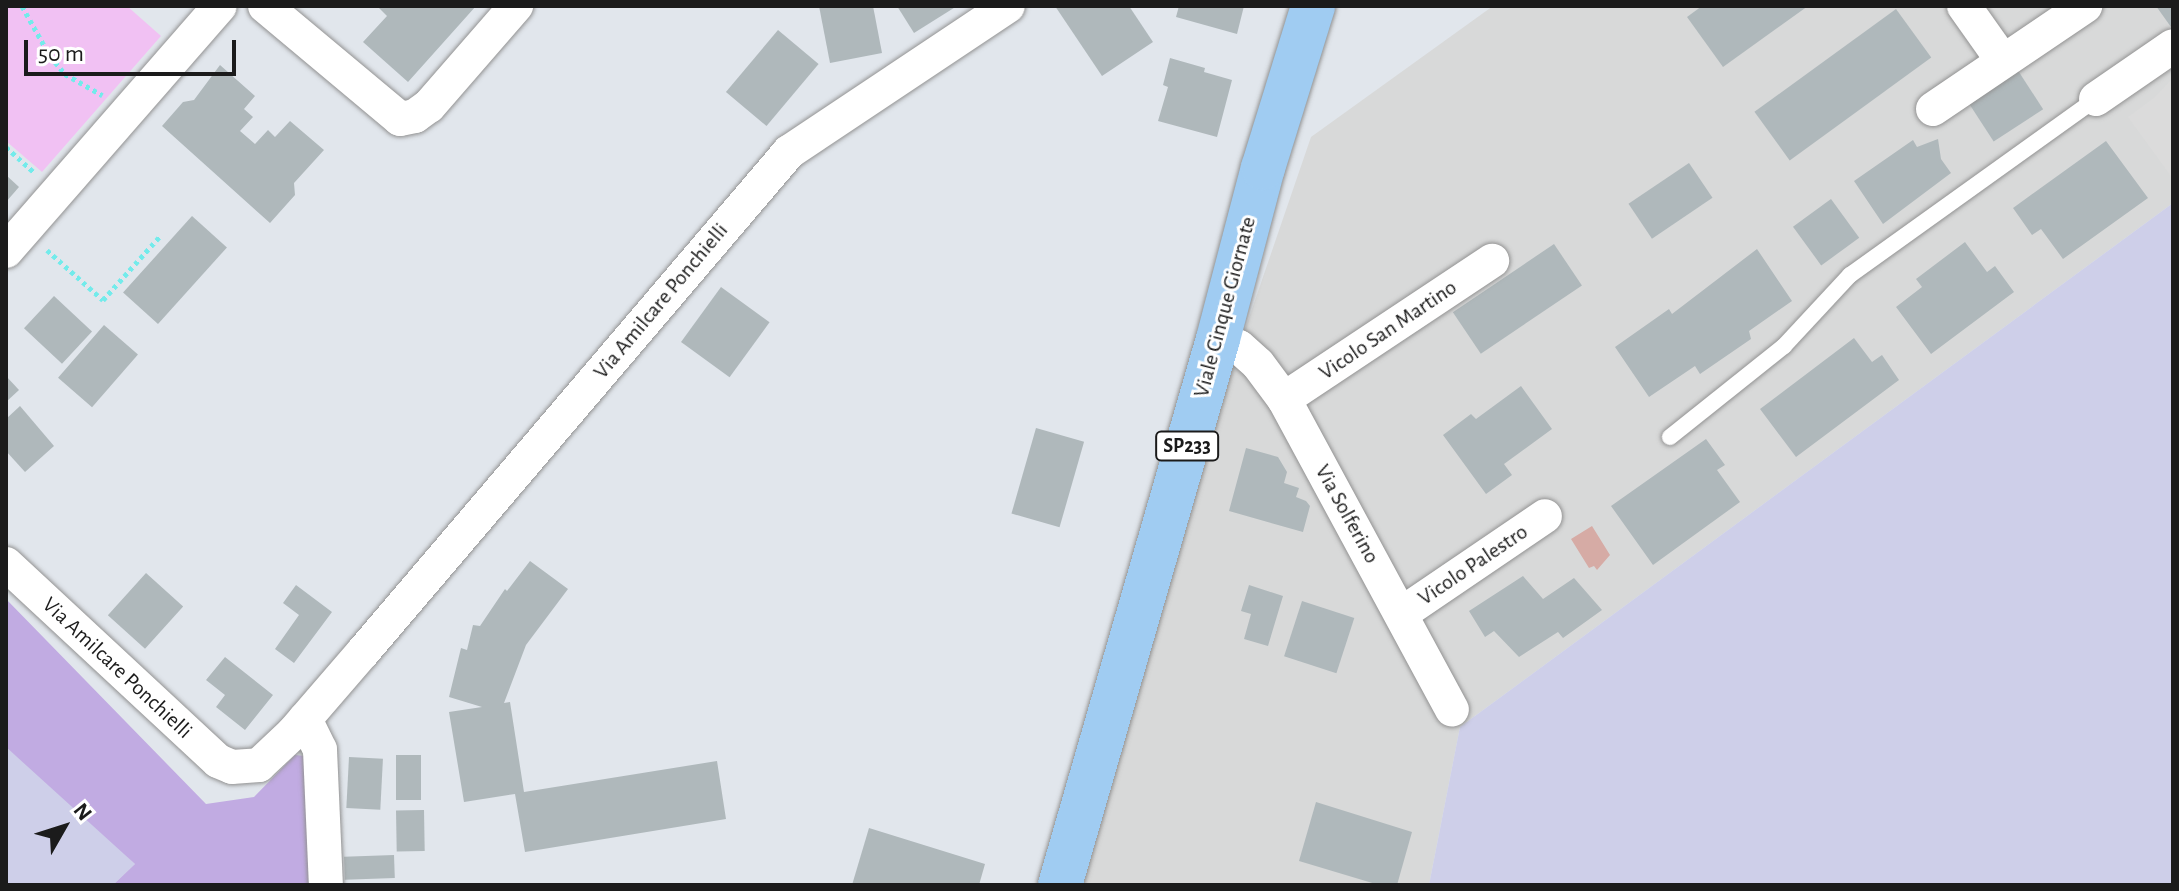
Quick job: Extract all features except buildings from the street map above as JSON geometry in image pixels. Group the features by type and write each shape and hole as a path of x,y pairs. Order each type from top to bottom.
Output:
{"main road":[{"name":"Viale Cinque Giornate","path":"1060,885 1218,339 1263,168 1313,6"}],"street":[{"path":"16,241 220,6"},
{"path":"265,6 400,119 415,116 429,106 516,6"},
{"name":"Via Amilcare Ponchielli","path":"6,564 204,749 232,767 259,765 305,719 363,652 789,152 1008,6"},
{"path":"1964,6 2003,61"},
{"path":"1933,109 2085,6"},
{"path":"2096,99 2173,46"},
{"name":"Vicolo San Martino","path":"1284,399 1492,261"},
{"name":"Via Solferino","path":"1218,339 1239,347 1258,364 1284,399 1452,710"},
{"name":"Vicolo Palestro","path":"1401,614 1545,516"},
{"path":"305,719 320,750 326,885"}],"lane":[{"path":"1670,437 1784,346 1850,275 2096,99"}],"path":[{"path":"22,6 50,56 65,74 128,109"},
{"path":"6,147 57,192"},
{"path":"16,241 103,300 160,236"}],"shaded area":[{"path":"6,6 127,6 161,36 42,172 6,141"},
{"path":"1493,6 2173,6 2173,203 1460,727 1429,885 1077,885 1239,347 1311,137"},
{"path":"2173,78 2173,179 2128,117 2154,98"},
{"path":"2173,203 2173,885 1429,885 1460,727"},
{"path":"1592,526 1610,555 1597,570 1594,566 1589,568 1571,539"},
{"path":"6,599 206,804 254,797 295,755 315,757 323,885 113,885 135,864 6,747"},
{"path":"6,747 135,864 113,885 6,885"}]}
